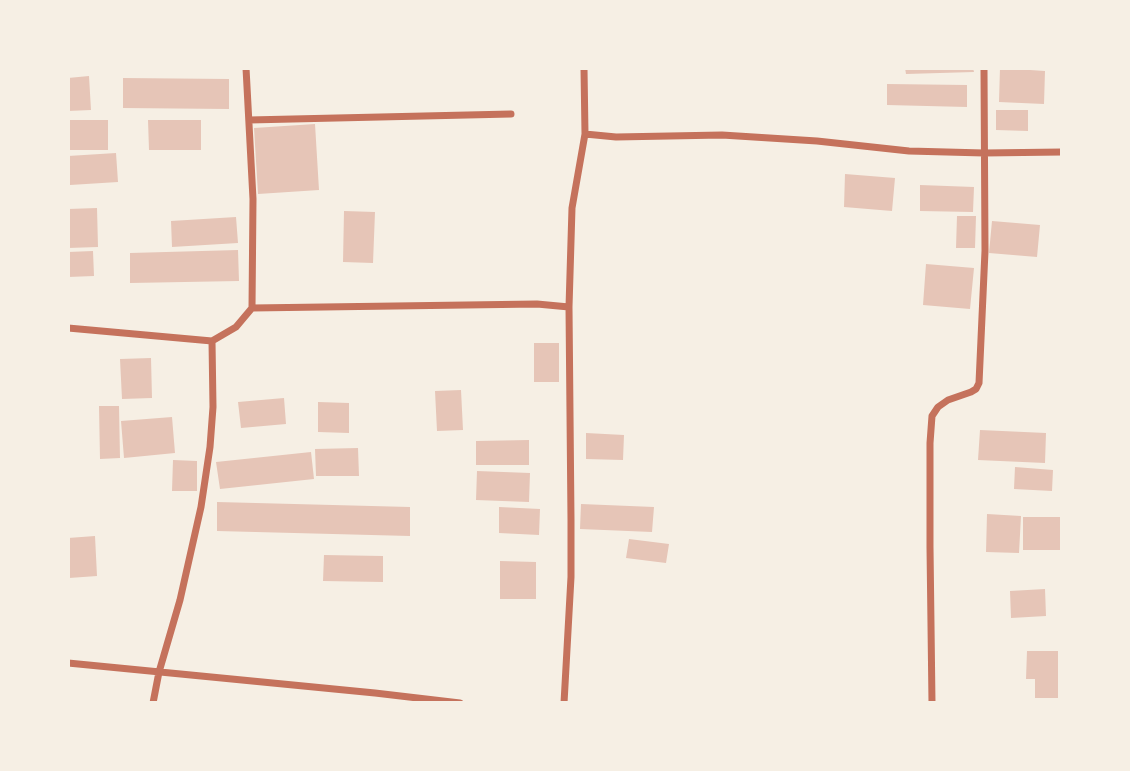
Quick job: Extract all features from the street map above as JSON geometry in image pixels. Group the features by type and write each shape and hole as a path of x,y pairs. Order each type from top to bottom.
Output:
{"street":[{"path":"68,328 212,341 236,327 252,308 253,199 246,68"},
{"path":"564,703 572,520 569,307 572,208 585,134 584,68"},
{"path":"932,703 932,416 948,400 971,392 979,383 985,251 984,68"},
{"path":"249,120 511,114"},
{"path":"585,134 616,137 722,135 817,141 909,151 1062,152"},
{"path":"252,308 537,304 569,307"},
{"path":"153,703 201,507 213,407 212,341"},
{"path":"68,663 419,701 460,703"}],"building":[{"path":"905,68 973,68 974,72 906,74"},
{"path":"1000,68 1045,71 1044,104 999,102"},
{"path":"89,76 91,110 68,111 68,78"},
{"path":"123,78 229,79 229,109 123,108"},
{"path":"887,84 967,85 967,107 887,105"},
{"path":"996,110 1028,110 1028,131 996,130"},
{"path":"68,120 108,120 108,150 68,150"},
{"path":"148,120 201,120 201,150 149,150"},
{"path":"315,124 319,190 258,194 254,128"},
{"path":"116,153 118,182 70,185 68,156"},
{"path":"845,174 895,178 892,211 844,207"},
{"path":"920,185 974,187 973,212 920,211"},
{"path":"97,208 98,247 68,248 68,209"},
{"path":"344,211 375,212 373,263 343,262"},
{"path":"957,216 976,216 975,248 956,248"},
{"path":"236,217 238,243 172,247 171,221"},
{"path":"992,221 1040,225 1037,257 989,253"},
{"path":"238,250 239,281 130,283 130,253"},
{"path":"93,251 94,276 68,277 68,252"},
{"path":"926,264 974,268 970,309 923,305"},
{"path":"534,343 559,343 559,382 534,382"},
{"path":"151,358 152,398 122,399 120,359"},
{"path":"461,390 463,430 437,431 435,391"},
{"path":"284,398 286,424 241,428 238,402"},
{"path":"318,402 349,403 349,433 318,432"},
{"path":"99,406 119,406 120,458 100,459"},
{"path":"172,417 175,453 124,458 121,421"},
{"path":"980,430 1046,433 1045,463 978,460"},
{"path":"586,433 624,435 623,460 586,459"},
{"path":"529,440 529,465 476,465 476,441"},
{"path":"358,448 359,476 316,476 315,449"},
{"path":"311,452 314,479 220,489 216,462"},
{"path":"173,460 197,461 197,491 172,491"},
{"path":"1015,467 1053,470 1052,491 1014,489"},
{"path":"477,471 530,473 529,502 476,500"},
{"path":"217,502 410,507 410,536 217,531"},
{"path":"581,504 654,507 652,532 580,529"},
{"path":"499,507 540,509 539,535 499,533"},
{"path":"987,514 1021,516 1019,553 986,552"},
{"path":"1023,517 1062,517 1062,550 1023,550"},
{"path":"95,536 97,576 69,578 68,538"},
{"path":"629,539 669,544 666,563 626,558"},
{"path":"324,555 383,556 383,582 323,581"},
{"path":"500,561 536,562 536,599 500,599"},
{"path":"1045,589 1046,616 1011,618 1010,591"},
{"path":"1027,651 1058,651 1058,698 1035,698 1035,679 1026,679"}]}
